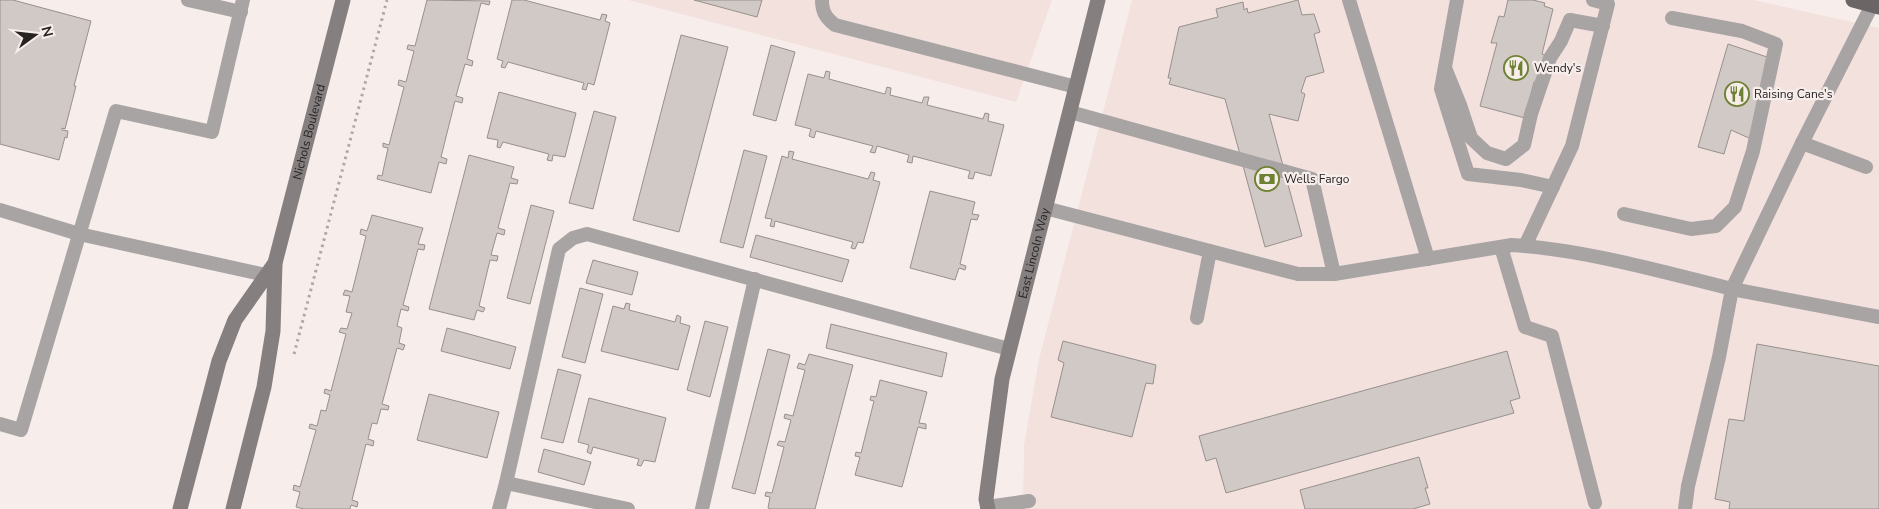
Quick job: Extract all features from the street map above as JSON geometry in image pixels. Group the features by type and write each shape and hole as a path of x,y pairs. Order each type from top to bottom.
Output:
{"main road":[{"path":"1853,0 1876,6"}],"street":[{"name":"Nichols Boulevard","path":"233,509 264,387 273,331 271,269 343,0"},
{"name":"East Lincoln Way","path":"988,508 986,499 1000,392 1009,349 1098,0"},
{"name":"Nichols Boulevard","path":"180,509 218,361 235,320 271,269"}],"lane":[{"path":"0,424 21,430 116,111 212,132 242,6 188,0"},
{"path":"822,0 822,9 827,19 835,25 1076,87"},
{"path":"1349,0 1428,259"},
{"path":"1458,0 1441,89 1468,174 1553,186"},
{"path":"1525,246 1572,146 1608,4 1593,0"},
{"path":"1685,509 1688,486 1719,357 1732,290 1802,143 1876,6"},
{"path":"1624,214 1691,229 1716,226 1735,207 1753,151 1776,44 1742,31 1672,18"},
{"path":"1444,68 1460,105 1471,138 1487,152 1506,159 1524,145 1531,114 1550,58 1570,20 1603,26"},
{"path":"1070,112 1312,179 1334,274"},
{"path":"1802,143 1866,167"},
{"path":"1045,208 1298,274 1334,274 1512,245 1542,247 1613,260 1732,290 1879,318"},
{"path":"0,210 79,234 271,269"},
{"path":"498,509 506,482 559,249 573,238 587,234 1009,349"},
{"path":"1501,247 1525,327 1552,336 1595,503"},
{"path":"1197,318 1210,251"},
{"path":"702,509 755,279"},
{"path":"506,482 628,509"},
{"path":"988,508 1029,501"}],"path":[{"path":"293,358 388,0"}],"shaded area":[{"path":"628,0 1052,0 1016,102"},
{"path":"1132,0 1754,0 1879,28 1879,509 1023,509 1024,445 1039,359"}],"building":[{"path":"0,0 13,0 91,21 65,129 62,128 62,130 68,131 59,160 0,144"},
{"path":"427,0 490,1 489,5 481,3 467,59 473,61 472,66 465,64 456,96 463,98 462,103 455,101 441,157 447,159 446,164 439,162 431,193 377,179 378,175 382,176 388,148 383,147 383,143 389,145 404,87 398,85 399,80 406,82 414,51 407,49 408,45 415,46"},
{"path":"512,0 524,0 600,20 602,14 607,15 605,21 610,23 594,85 588,83 586,90 582,89 584,83 508,62 505,68 501,67 503,61 497,59"},
{"path":"694,0 762,0 757,17"},
{"name":"Wells Fargo","path":"1298,0 1302,15 1314,14 1320,32 1314,34 1324,72 1306,77 1301,92 1305,94 1298,121 1269,114 1302,236 1265,247 1225,99 1169,84 1171,78 1168,78 1179,27 1218,17 1216,9 1243,2 1244,10 1247,8 1248,13"},
{"name":"Wendy's","path":"1508,0 1533,0 1545,3 1544,6 1553,9 1542,54 1545,55 1538,82 1534,82 1525,118 1480,106 1497,43 1491,43 1499,16 1504,17"},
{"path":"681,35 728,47 679,232 633,220"},
{"name":"Raising Cane's","path":"1728,44 1770,58 1751,139 1731,130 1724,154 1698,147"},
{"path":"771,45 795,52 776,121 753,115"},
{"path":"826,71 830,72 829,79 885,94 887,87 891,88 890,95 922,103 924,97 929,97 927,105 983,119 985,113 989,114 988,121 1004,125 991,176 975,172 973,179 968,178 970,171 913,156 912,163 907,162 909,155 877,146 875,153 870,152 873,146 816,131 814,138 809,136 811,129 795,125 808,74 824,78"},
{"path":"499,92 576,113 565,157 553,155 552,161 547,160 549,154 503,142 500,148 497,147 498,140 487,138"},
{"path":"594,111 616,117 593,209 569,203"},
{"path":"744,150 767,156 743,248 720,242"},
{"path":"789,151 794,152 792,159 868,179 871,172 875,173 873,180 880,182 863,243 858,242 855,249 851,248 853,242 775,221 774,227 770,226 772,219 765,218 782,156 788,158"},
{"path":"469,155 514,167 511,178 518,180 517,184 510,183 498,228 505,230 504,235 497,233 491,255 498,256 497,261 490,260 479,306 485,308 483,312 477,310 474,320 429,309"},
{"path":"930,191 975,202 972,214 979,215 977,220 971,219 960,264 966,266 965,270 959,268 955,280 910,268"},
{"path":"531,205 554,211 530,304 507,298"},
{"path":"372,215 423,228 418,244 425,245 424,250 418,249 403,305 409,307 408,311 401,309 397,326 402,328 399,343 405,345 403,350 397,348 382,404 389,406 388,410 381,409 377,424 372,423 368,439 374,441 373,446 366,444 352,500 358,502 357,507 351,505 350,509 304,509 296,507 300,492 293,490 294,485 300,487 316,430 309,428 310,424 317,426 321,410 326,411 330,395 324,393 325,389 331,391 346,334 339,332 341,328 347,329 352,313 346,312 350,296 343,295 345,290 352,292 366,236 360,234 361,229 367,231"},
{"path":"756,235 849,260 842,282 750,257"},
{"path":"593,260 638,272 632,295 586,283"},
{"path":"580,288 603,294 585,363 562,357"},
{"path":"626,303 630,304 629,310 675,322 677,315 681,317 680,323 690,326 678,370 601,351 613,306 624,309"},
{"path":"705,321 728,327 710,397 687,390"},
{"path":"831,324 947,353 942,377 826,348"},
{"path":"447,328 516,347 510,369 441,351"},
{"path":"1063,341 1156,365 1153,384 1146,383 1132,437 1051,417 1064,363 1058,360"},
{"path":"1757,344 1879,366 1879,509 1729,509 1730,502 1715,499 1729,419 1744,421"},
{"path":"768,349 790,355 755,494 732,488"},
{"path":"1507,351 1520,398 1510,401 1514,413 1226,493 1216,458 1206,461 1199,436"},
{"path":"809,354 853,365 815,509 771,509 768,508 770,497 765,496 766,492 772,493 784,447 777,445 779,441 785,442 791,420 784,418 785,414 793,416 805,370 797,368 799,363 805,365"},
{"path":"558,369 581,375 563,443 541,438"},
{"path":"880,380 927,392 919,423 926,424 926,429 918,427 902,487 855,475 860,457 855,456 856,452 861,453 874,401 870,400 871,396 876,397"},
{"path":"429,394 499,412 487,458 417,440"},
{"path":"589,398 666,418 655,462 644,460 641,466 637,465 639,459 593,447 591,454 587,452 589,445 578,442"},
{"path":"544,449 591,462 584,485 538,472"},
{"path":"1419,457 1428,488 1425,488 1430,504 1413,509 1305,509 1300,490"}],"place":[{"name":"Wendy's","path":"1516,68"},
{"name":"Raising Cane's","path":"1737,94"},
{"name":"Wells Fargo","path":"1267,179"}]}
